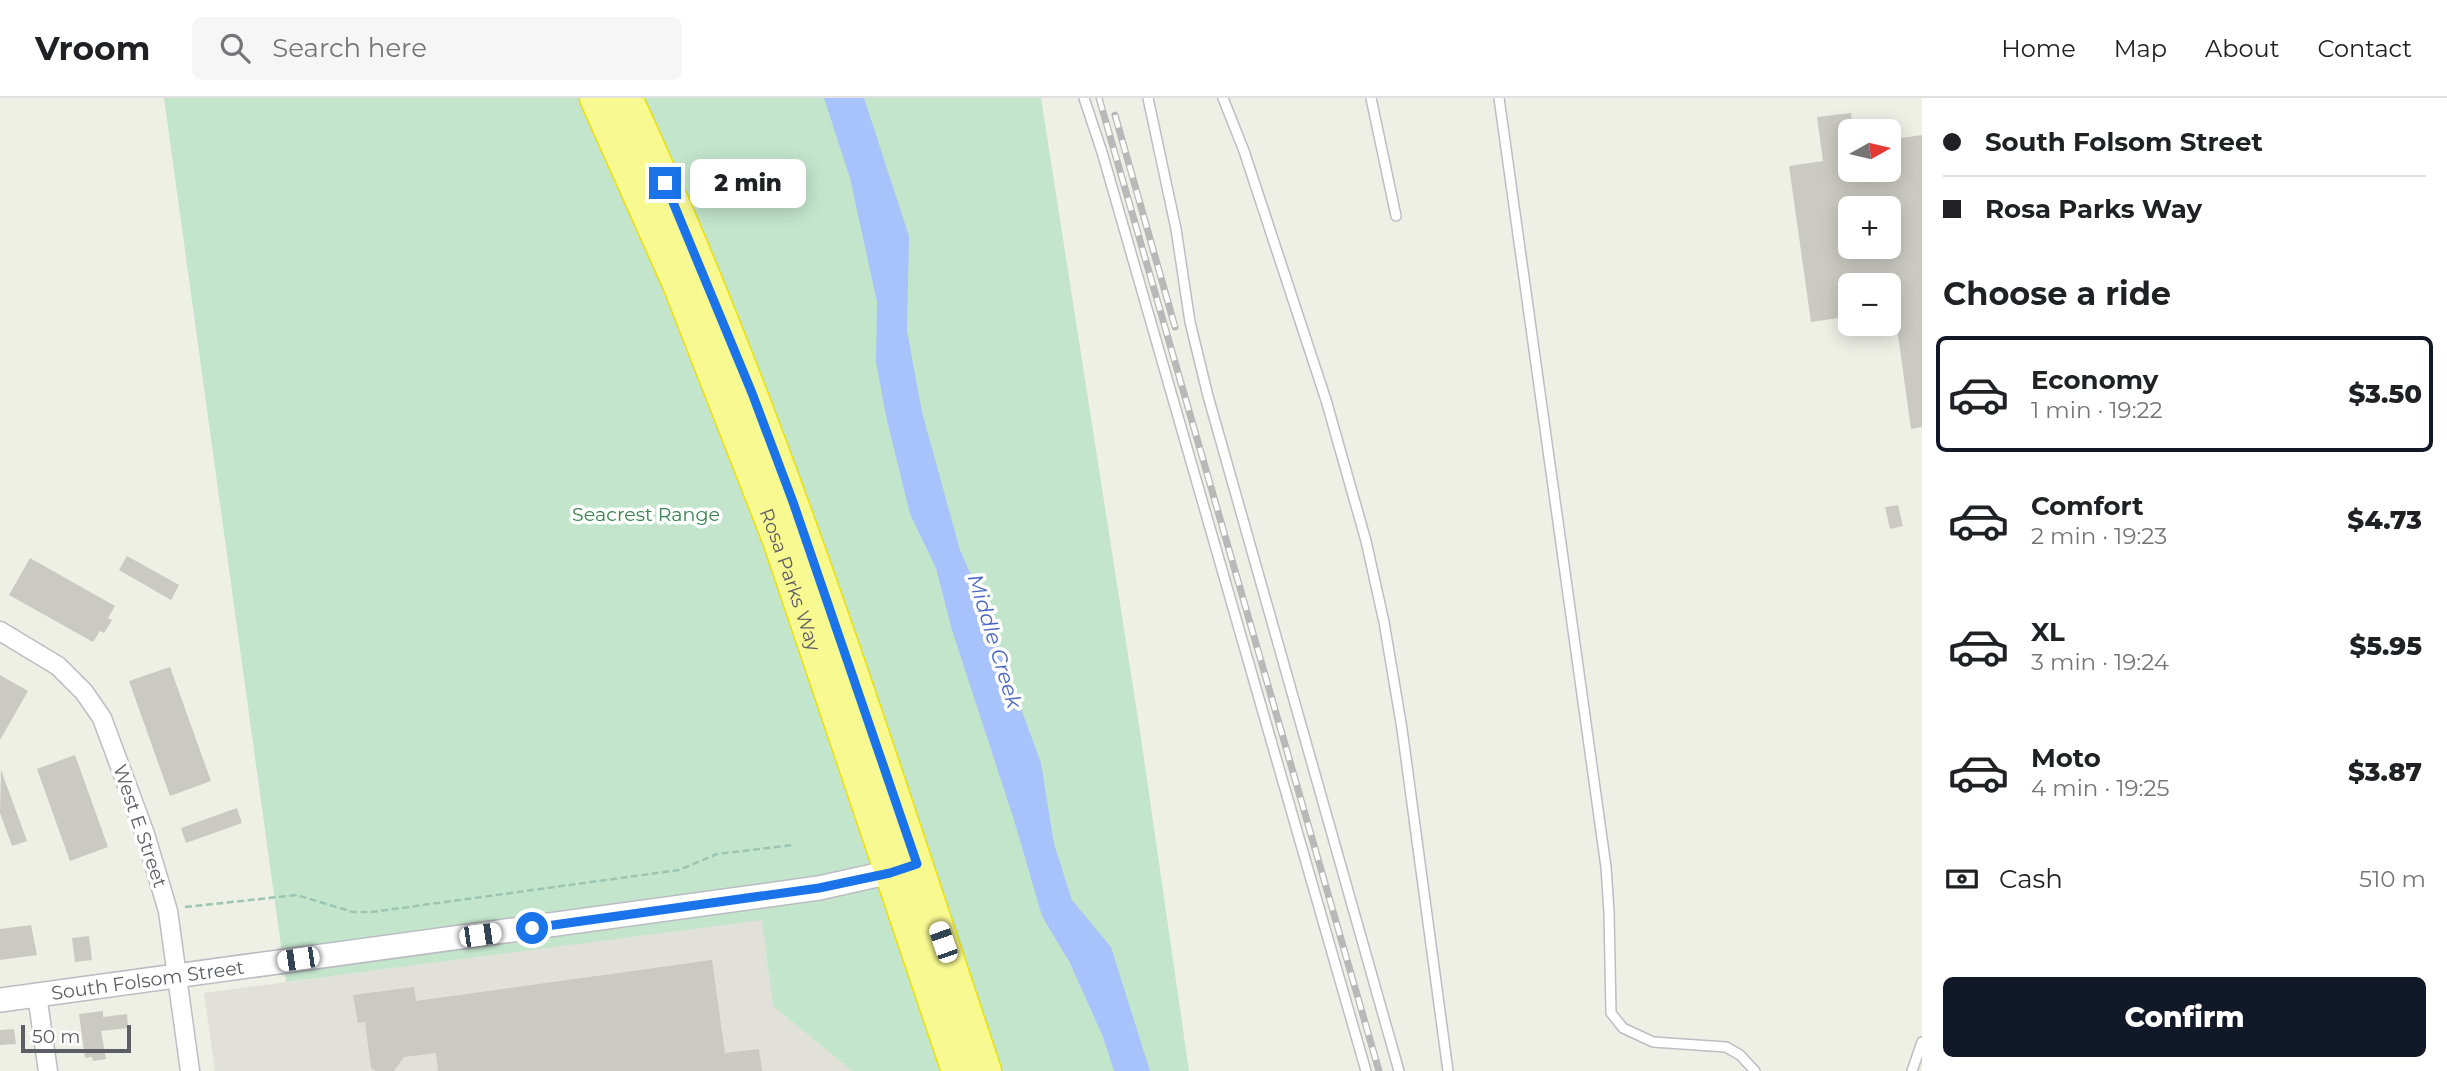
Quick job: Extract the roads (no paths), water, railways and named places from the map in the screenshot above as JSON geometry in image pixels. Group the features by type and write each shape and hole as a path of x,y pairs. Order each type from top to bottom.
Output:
{"highway":[{"name":"Rosa Parks Way","path":"595,98 678,284 903,869 986,1071"},
{"name":"Rosa Parks Way","path":"627,98 697,257 802,526 903,869 957,1071"}],"street":[{"name":"West E Street","path":"0,631 58,666 84,692 102,718 145,834 168,911 190,1071"},
{"name":"South Folsom Street","path":"0,1000 819,888 903,869"},
{"path":"37,995 48,1071"}],"lane":[{"path":"1084,98 1106,165 1366,1071"},
{"path":"1148,98 1176,229 1190,322 1208,396 1399,1071"},
{"path":"1223,98 1244,151 1326,400 1366,541 1384,622 1402,729 1448,1071"},
{"path":"1371,98 1396,216"},
{"path":"1499,98 1606,867 1611,1013 1623,1028 1653,1042 1726,1047 1740,1055 1755,1071"},
{"path":"1912,1071 1922,1042"}],"water":[{"name":"Middle Creek","path":"824,98 864,98 909,236 907,331 922,412 960,550 978,591 1041,763 1054,844 1072,900 1111,947 1150,1071 1114,1071 1103,1037 1070,963 1042,916 1014,820 952,630 936,568 910,514 876,362 877,302 850,178"}],"railway":[{"path":"1099,98 1379,1071"},
{"path":"1115,115 1175,327"}],"park label":[{"name":"Seacrest Range","path":"646,514"}]}
